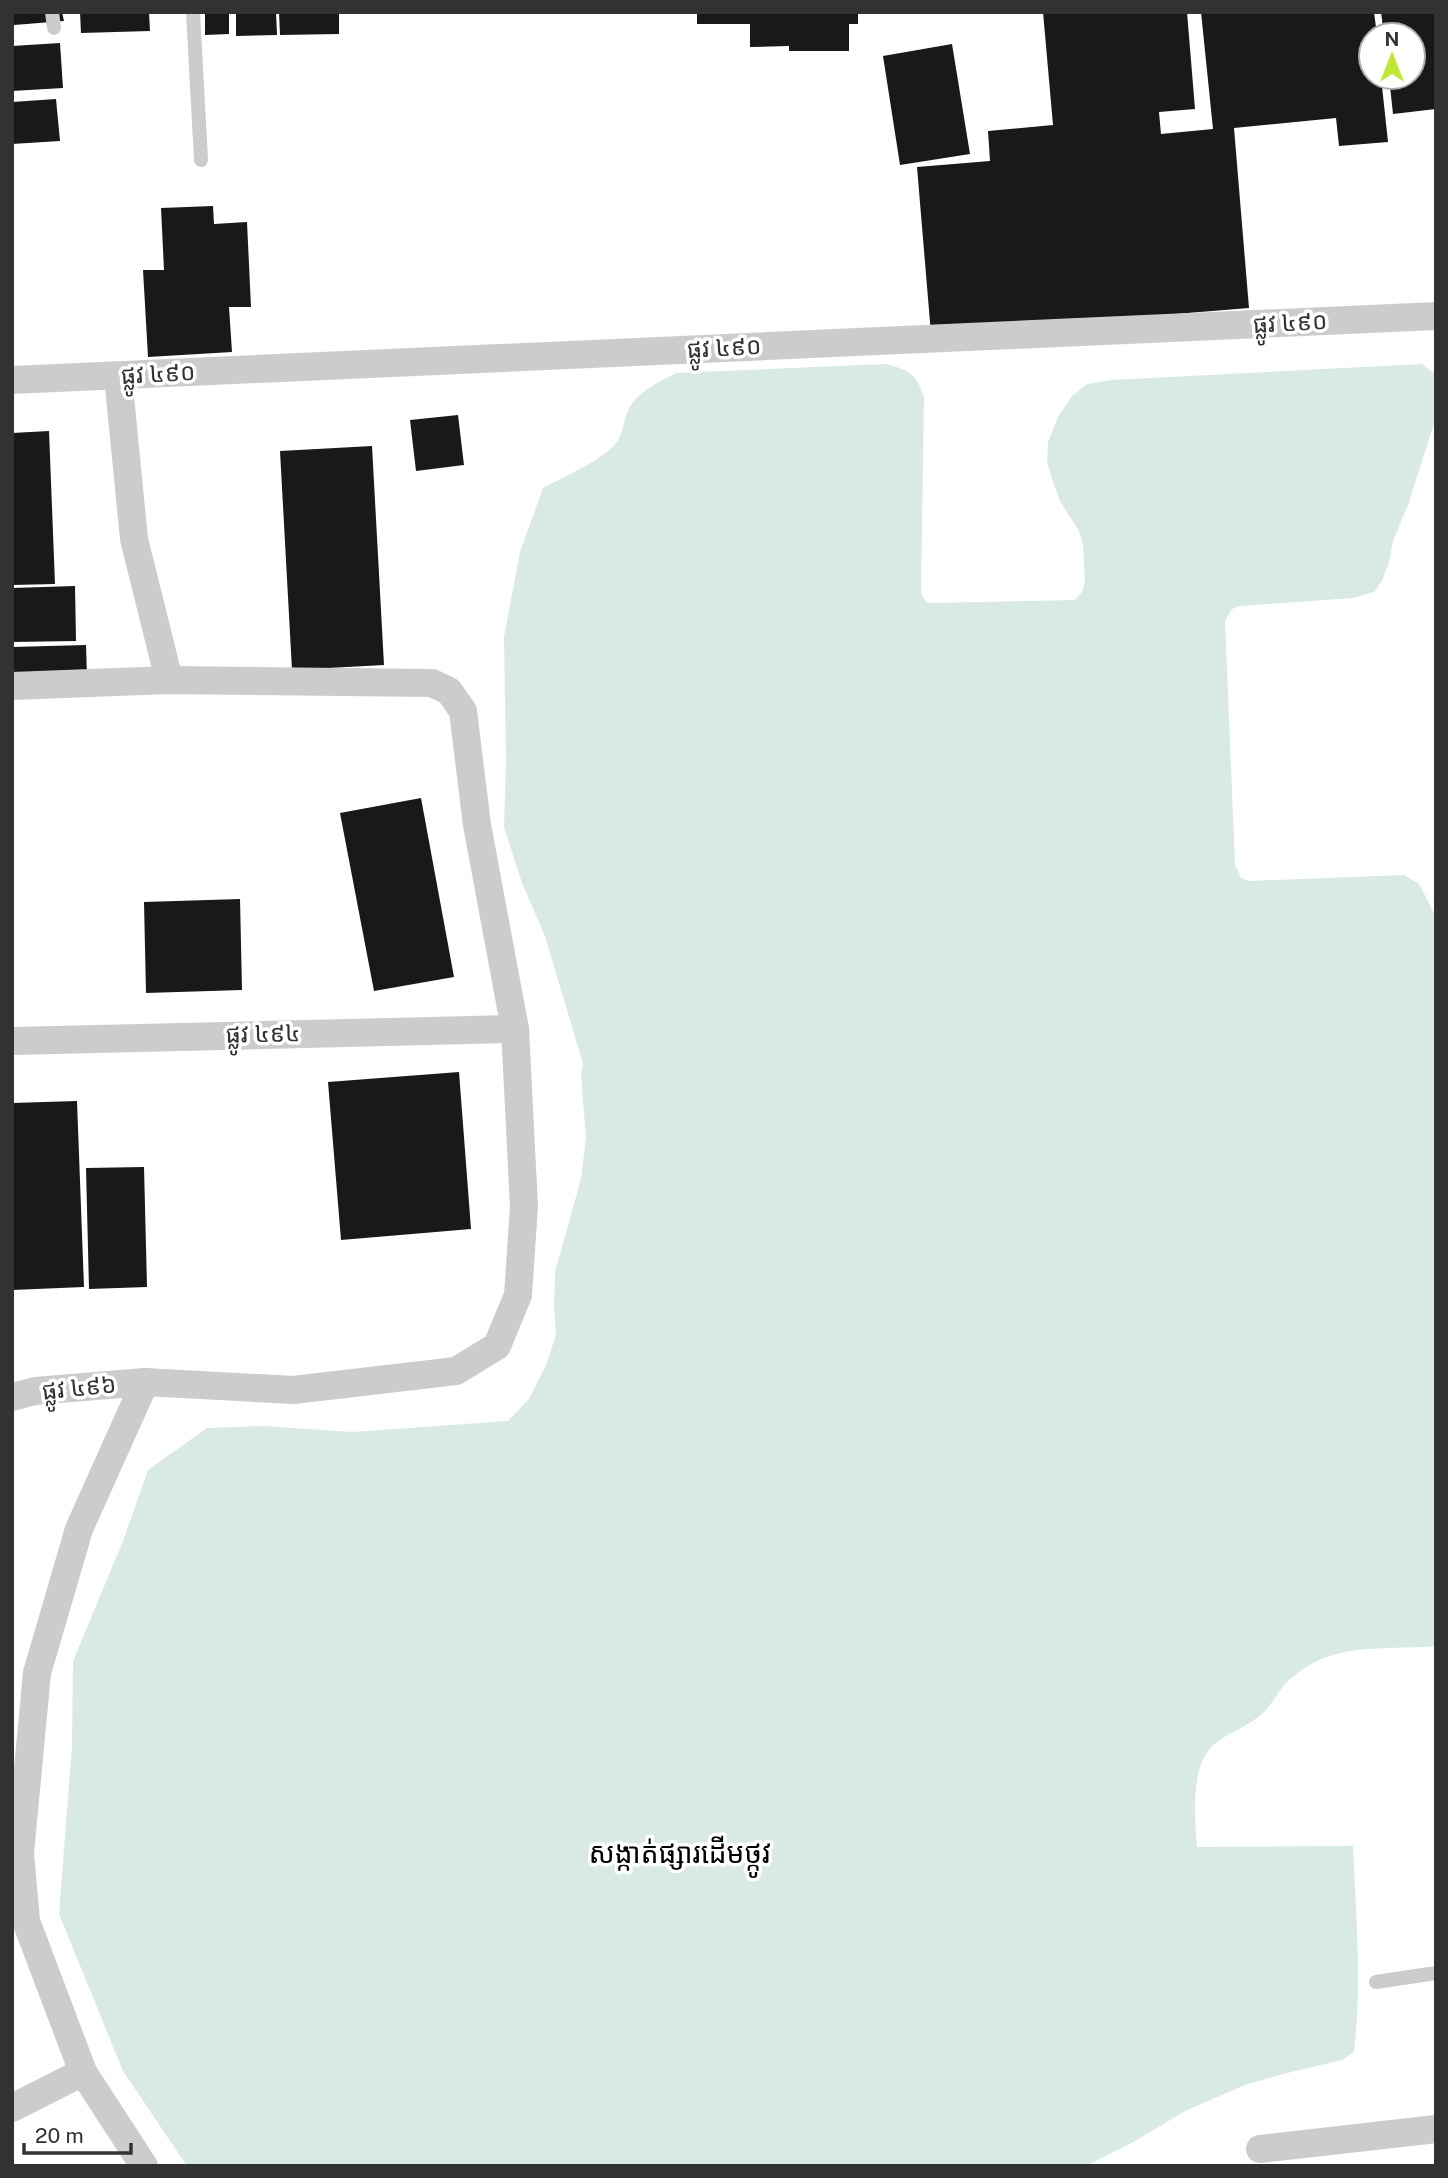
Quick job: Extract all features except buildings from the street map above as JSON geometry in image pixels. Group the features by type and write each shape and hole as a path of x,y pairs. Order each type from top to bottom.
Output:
{"street":[{"name":"ផ្លូវ ៤៩០","path":"12,380 1436,316"},
{"path":"118,376 134,538 169,680"},
{"name":"ផ្លូវ ៤៩៦","path":"12,686 169,680 432,683 449,691 463,711 477,825 514,1029 524,1206 518,1295 497,1346 456,1371 293,1390 145,1382 35,1391 12,1397"},
{"name":"ផ្លូវ ៤៩៤","path":"12,1041 514,1029"},
{"path":"145,1382 79,1529 37,1673 20,1853 26,1921 83,2073 145,2166"},
{"path":"12,2108 83,2073"},
{"path":"1260,2149 1436,2129"}],"lane":[{"path":"52,12 54,28"},
{"path":"193,12 201,160"},
{"path":"1376,1982 1436,1973"}],"shaded area":[{"path":"887,364 911,374 918,382 924,397 921,593 926,602 931,603 1075,600 1082,592 1085,583 1083,544 1079,531 1060,501 1047,462 1048,442 1058,417 1072,396 1087,384 1111,380 1422,364 1436,375 1436,417 1409,502 1393,541 1389,562 1382,581 1374,592 1353,598 1240,606 1232,609 1225,621 1235,865 1241,878 1249,881 1404,875 1419,884 1436,917 1436,1646 1358,1650 1340,1653 1306,1667 1285,1684 1263,1713 1222,1738 1208,1751 1198,1776 1196,1791 1197,1847 1353,1846 1358,1975 1354,2052 1342,2060 1245,2085 1185,2111 1086,2166 187,2166 123,2071 59,1914 72,1746 73,1661 123,1541 148,1470 207,1428 263,1426 352,1432 508,1421 529,1399 546,1365 556,1335 555,1272 581,1179 586,1137 581,1075 583,1064 545,936 522,883 504,827 504,637 520,552 543,488 592,462 610,449 618,440 627,413 636,399 676,373"}],"district":[{"name":"សង្កាត់ផ្សារដើមថ្កូវ","path":"680,1853"}]}
